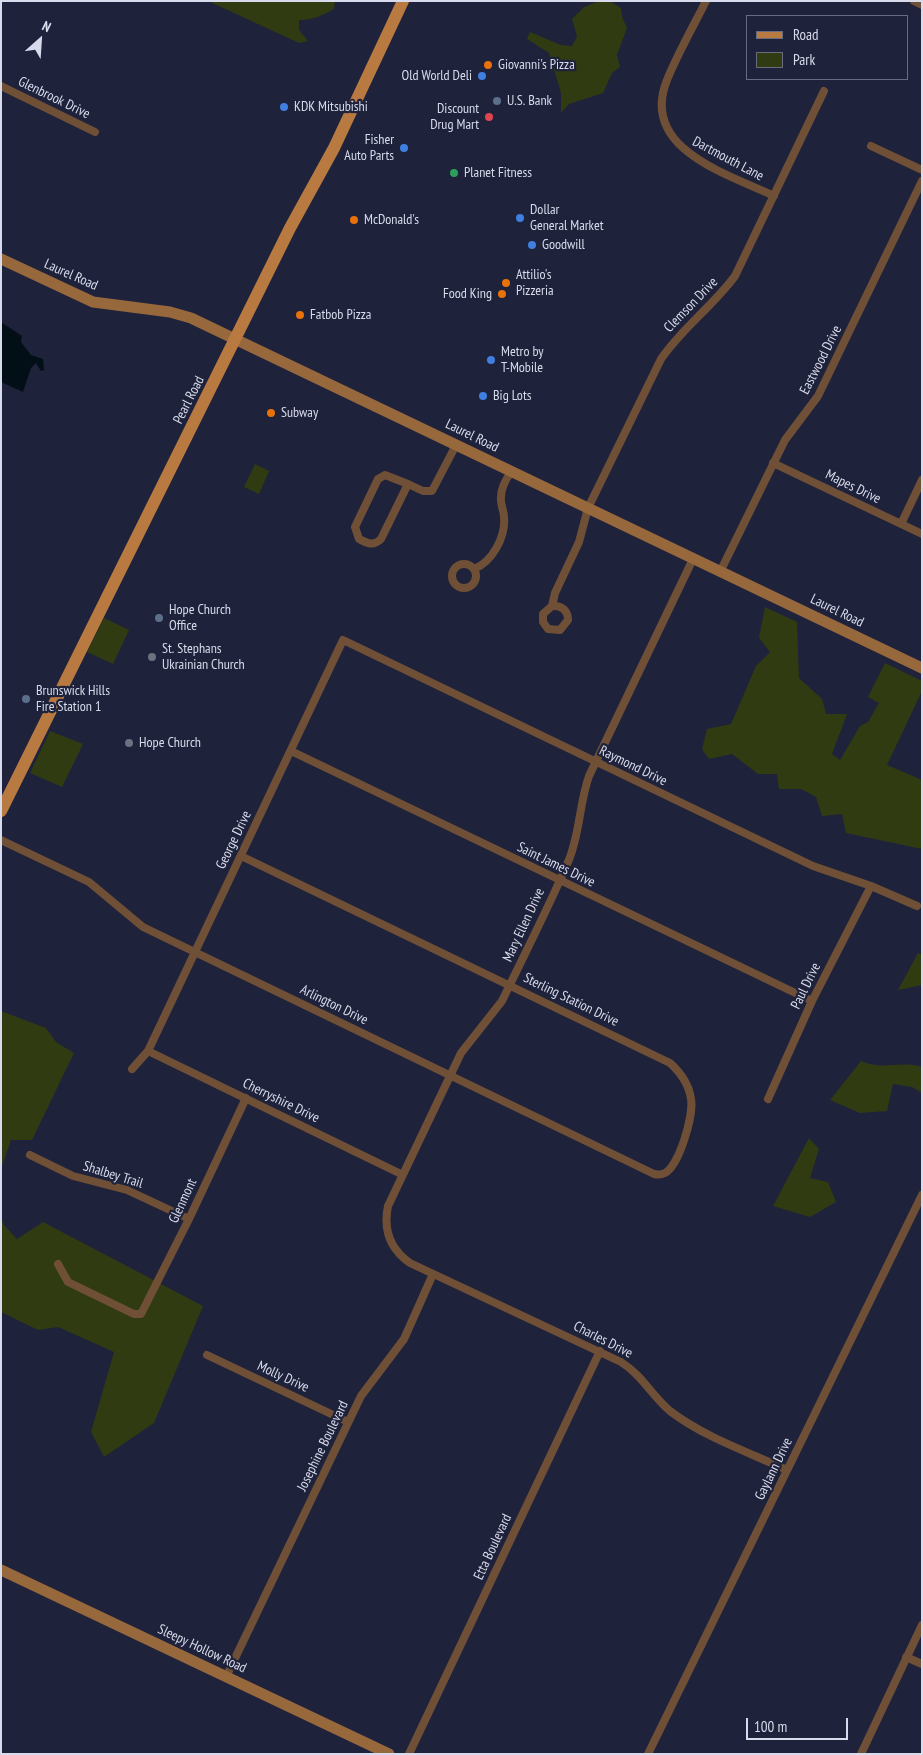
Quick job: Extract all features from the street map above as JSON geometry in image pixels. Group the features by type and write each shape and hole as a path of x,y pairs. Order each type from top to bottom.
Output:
{"main road":[{"name":"Pearl Road","path":"1,812 290,228 334,148 402,1"}],"street":[{"name":"Dartmouth Lane","path":"706,1 664,89 663,109 667,128 678,145 694,158 774,196"},
{"path":"914,1 922,4"},
{"name":"Glenbrook Drive","path":"1,86 95,132"},
{"name":"Clemson Drive","path":"552,606 579,542 588,508 661,359 676,338 724,292 735,276 824,91"},
{"path":"872,146 922,170"},
{"name":"Eastwood Drive","path":"720,572 788,434 818,396 922,180"},
{"name":"Laurel Road","path":"1,259 93,302 181,314 922,668"},
{"path":"408,484 380,539 374,544 359,539 355,527 378,480 390,476 408,484 423,491 432,491 456,445"},
{"name":"Mapes Drive","path":"773,462 922,534"},
{"path":"474,569 480,567 491,556 502,535 504,516 501,498 511,472"},
{"path":"901,524 922,480"},
{"name":"Mary Ellen Drive","path":"433,1274 402,1257 390,1243 387,1234 386,1216 388,1206 450,1075 465,1047 494,1014 559,881 573,848 584,791 693,559"},
{"name":"Raymond Drive","path":"342,640 814,866 871,886 917,906"},
{"name":"George Drive","path":"132,1069 148,1051 342,640"},
{"name":"Saint James Drive","path":"291,750 559,881 812,1001"},
{"name":"Arlington Drive","path":"1,840 90,882 137,923 654,1174 666,1173"},
{"name":"Sterling Station Drive","path":"240,856 662,1057 677,1070 690,1093 691,1120 674,1162 666,1173"},
{"name":"Paul Drive","path":"768,1099 812,1001 871,886"},
{"name":"Cherryshire Drive","path":"148,1051 403,1174"},
{"name":"Glenmont","path":"58,1264 68,1282 134,1314 141,1314 189,1219 246,1098"},
{"name":"Shalbey Trail","path":"30,1155 73,1176 127,1190 189,1219"},
{"name":"Gaylann Drive","path":"648,1754 922,1195"},
{"name":"Charles Drive","path":"433,1274 474,1291 621,1362 639,1375 663,1405 682,1419 709,1434 787,1470"},
{"name":"Josephine Boulevard","path":"226,1677 348,1422 367,1386 404,1339 433,1274"},
{"name":"Etta Boulevard","path":"409,1754 600,1351"},
{"name":"Molly Drive","path":"207,1355 348,1422"},
{"name":"Sleepy Hollow Road","path":"1,1570 389,1754"},
{"path":"860,1754 922,1625"},
{"path":"906,1657 922,1664"}],"green space":[{"path":"208,1 335,1 334,9 321,16 299,20 299,30 308,41 299,43"},
{"path":"599,1 610,1 621,8 622,17 627,28 617,55 620,67 612,73 603,93 569,104 561,113 561,93 549,53 527,39 530,32 561,45 572,46 577,36 572,19 584,7"},
{"path":"255,464 269,471 259,494 244,487"},
{"path":"765,607 797,622 799,678 822,699 826,714 847,714 832,754 840,760 860,726 868,722 879,703 868,697 885,663 922,681 922,691 887,765 922,780 922,849 846,833 842,814 822,816 816,797 801,789 779,789 777,774 758,774 732,754 709,759 702,749 707,729 731,724 756,666 770,652 759,638"},
{"path":"104,618 129,630 113,664 87,652"},
{"path":"50,731 83,744 62,787 30,773"},
{"path":"918,953 922,955 922,985 898,990"},
{"path":"1,1011 46,1028 56,1042 74,1053 32,1140 11,1140 1,1169"},
{"path":"861,1061 877,1065 914,1065 922,1067 922,1093 912,1087 893,1084 887,1111 860,1113 830,1100"},
{"path":"809,1138 819,1149 810,1178 828,1182 836,1202 810,1217 773,1206"},
{"path":"1,1217 4,1225 17,1239 43,1222 203,1306 154,1423 104,1457 91,1432 114,1352 58,1327 38,1330 1,1312"}],"shaded area":[{"path":"1,322 22,336 21,342 31,355 43,359 44,370 41,371 36,363 31,368 23,392 1,382"}],"place":[{"name":"Giovanni's Pizza","path":"488,65"},
{"name":"Old World Deli","path":"482,76"},
{"name":"U.S. Bank","path":"497,101"},
{"name":"KDK Mitsubishi","path":"284,107"},
{"name":"Discount Drug Mart","path":"489,117"},
{"name":"Fisher Auto Parts","path":"404,148"},
{"name":"Planet Fitness","path":"454,173"},
{"name":"Dollar General Market","path":"520,218"},
{"name":"McDonald's","path":"354,220"},
{"name":"Goodwill","path":"532,245"},
{"name":"Attilio's Pizzeria","path":"506,283"},
{"name":"Food King","path":"502,294"},
{"name":"Fatbob Pizza","path":"300,315"},
{"name":"Metro by T-Mobile","path":"491,360"},
{"name":"Big Lots","path":"483,396"},
{"name":"Subway","path":"271,413"},
{"name":"Hope Church Office","path":"159,618"},
{"name":"St. Stephans Ukrainian Church","path":"152,657"},
{"name":"Brunswick Hills Fire Station 1","path":"26,699"},
{"name":"Hope Church","path":"129,743"}]}
